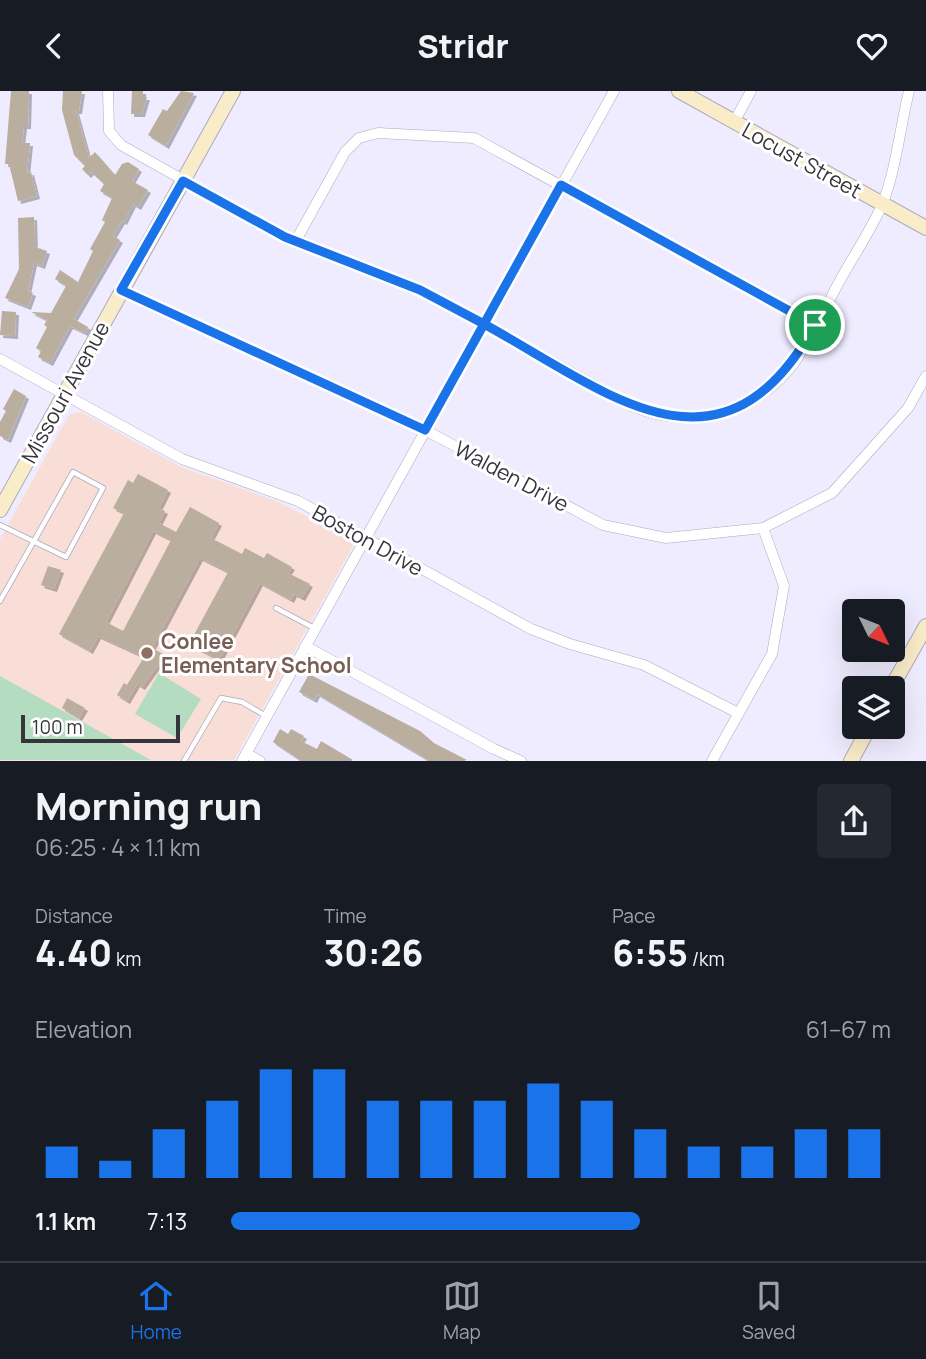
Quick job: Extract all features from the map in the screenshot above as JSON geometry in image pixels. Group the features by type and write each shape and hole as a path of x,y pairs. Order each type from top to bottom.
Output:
{"main road":[{"name":"Missouri Avenue","path":"0,510 233,91"},
{"name":"Locust Street","path":"679,91 926,228"},
{"path":"898,676 926,626"},
{"path":"852,761 863,739"}],"street":[{"path":"108,91 108,125 116,142 183,181 295,242 420,290 632,406 681,417 717,414 756,397 788,370 882,204 909,91"},
{"path":"260,761 244,757 614,91"},
{"path":"734,122 751,91"},
{"path":"295,242 349,146 359,138 371,134 474,138 815,325"},
{"name":"Walden Drive","path":"121,290 425,430 603,525 666,538 763,528"},
{"name":"Boston Drive","path":"0,359 182,459 298,501 531,629 570,644 644,665 738,713"},
{"path":"712,761 772,654 784,586 763,528 832,493 908,408 926,376"},
{"path":"305,646 494,750 521,761"}],"lane":[{"path":"0,525 34,542 66,557 103,488 73,472 34,542 0,601"},
{"path":"276,608 315,628"},
{"path":"184,761 222,698 243,702 266,716"}],"shaded area":[{"name":"Conlee Elementary School","path":"81,412 181,467 276,501 352,539 353,546 234,760 0,761 0,539 69,415"}],"green space":[{"path":"159,673 201,699 177,738 135,714"},
{"path":"0,676 151,760 0,760"}],"building":[{"path":"11,91 29,91 28,126 24,126 22,143 30,143 27,173 31,172 37,196 18,201 9,164 5,164"},
{"path":"63,91 82,91 79,111 76,111 89,158 95,152 115,175 122,164 128,162 139,169 132,181 148,190 138,207 133,204 113,236 120,240 74,319 88,327 85,333 70,326 50,363 38,357 41,351 36,348 47,327 44,325 47,320 31,312 51,313 66,286 55,279 60,270 78,282 93,251 90,249 105,222 102,220 112,198 100,191 104,184 91,172 88,175 82,169 85,166 74,155 62,110"},
{"path":"132,91 143,91 143,97 147,97 142,114 131,114"},
{"path":"181,91 194,93 166,146 148,135 163,109 167,111"},
{"path":"34,217 35,247 47,251 42,266 34,263 28,291 33,293 28,307 5,298 19,269 18,218"},
{"path":"2,311 16,312 15,336 0,335"},
{"path":"14,389 26,396 8,440 0,436 0,422 6,411 3,409"},
{"path":"138,474 168,490 159,508 165,511 159,523 176,532 190,507 219,523 211,538 242,554 245,548 264,558 267,553 292,567 288,573 310,584 302,598 294,594 291,600 260,583 219,660 189,644 228,572 200,558 152,648 165,655 142,687 137,684 127,701 117,695 124,683 127,685 144,657 98,636 90,651 59,634 124,513 113,508 128,480 133,483","holes":["153,531 171,540 123,631 106,622"]},
{"path":"48,566 61,570 54,589 41,585"},
{"path":"309,674 420,731 434,743 467,760 428,760 317,694 314,700 299,692"},
{"path":"67,698 85,708 79,718 62,708"},
{"path":"280,729 288,734 291,729 304,736 301,741 317,749 321,741 353,760 300,760 273,742"}],"place":[{"name":"Conlee Elementary School","path":"147,653"}],"route":[{"path":"815,325 561,185 484,324 420,290 285,237 183,181 121,290 425,430 484,324 632,406 672,417 717,414 756,397 788,370 815,325"}]}
